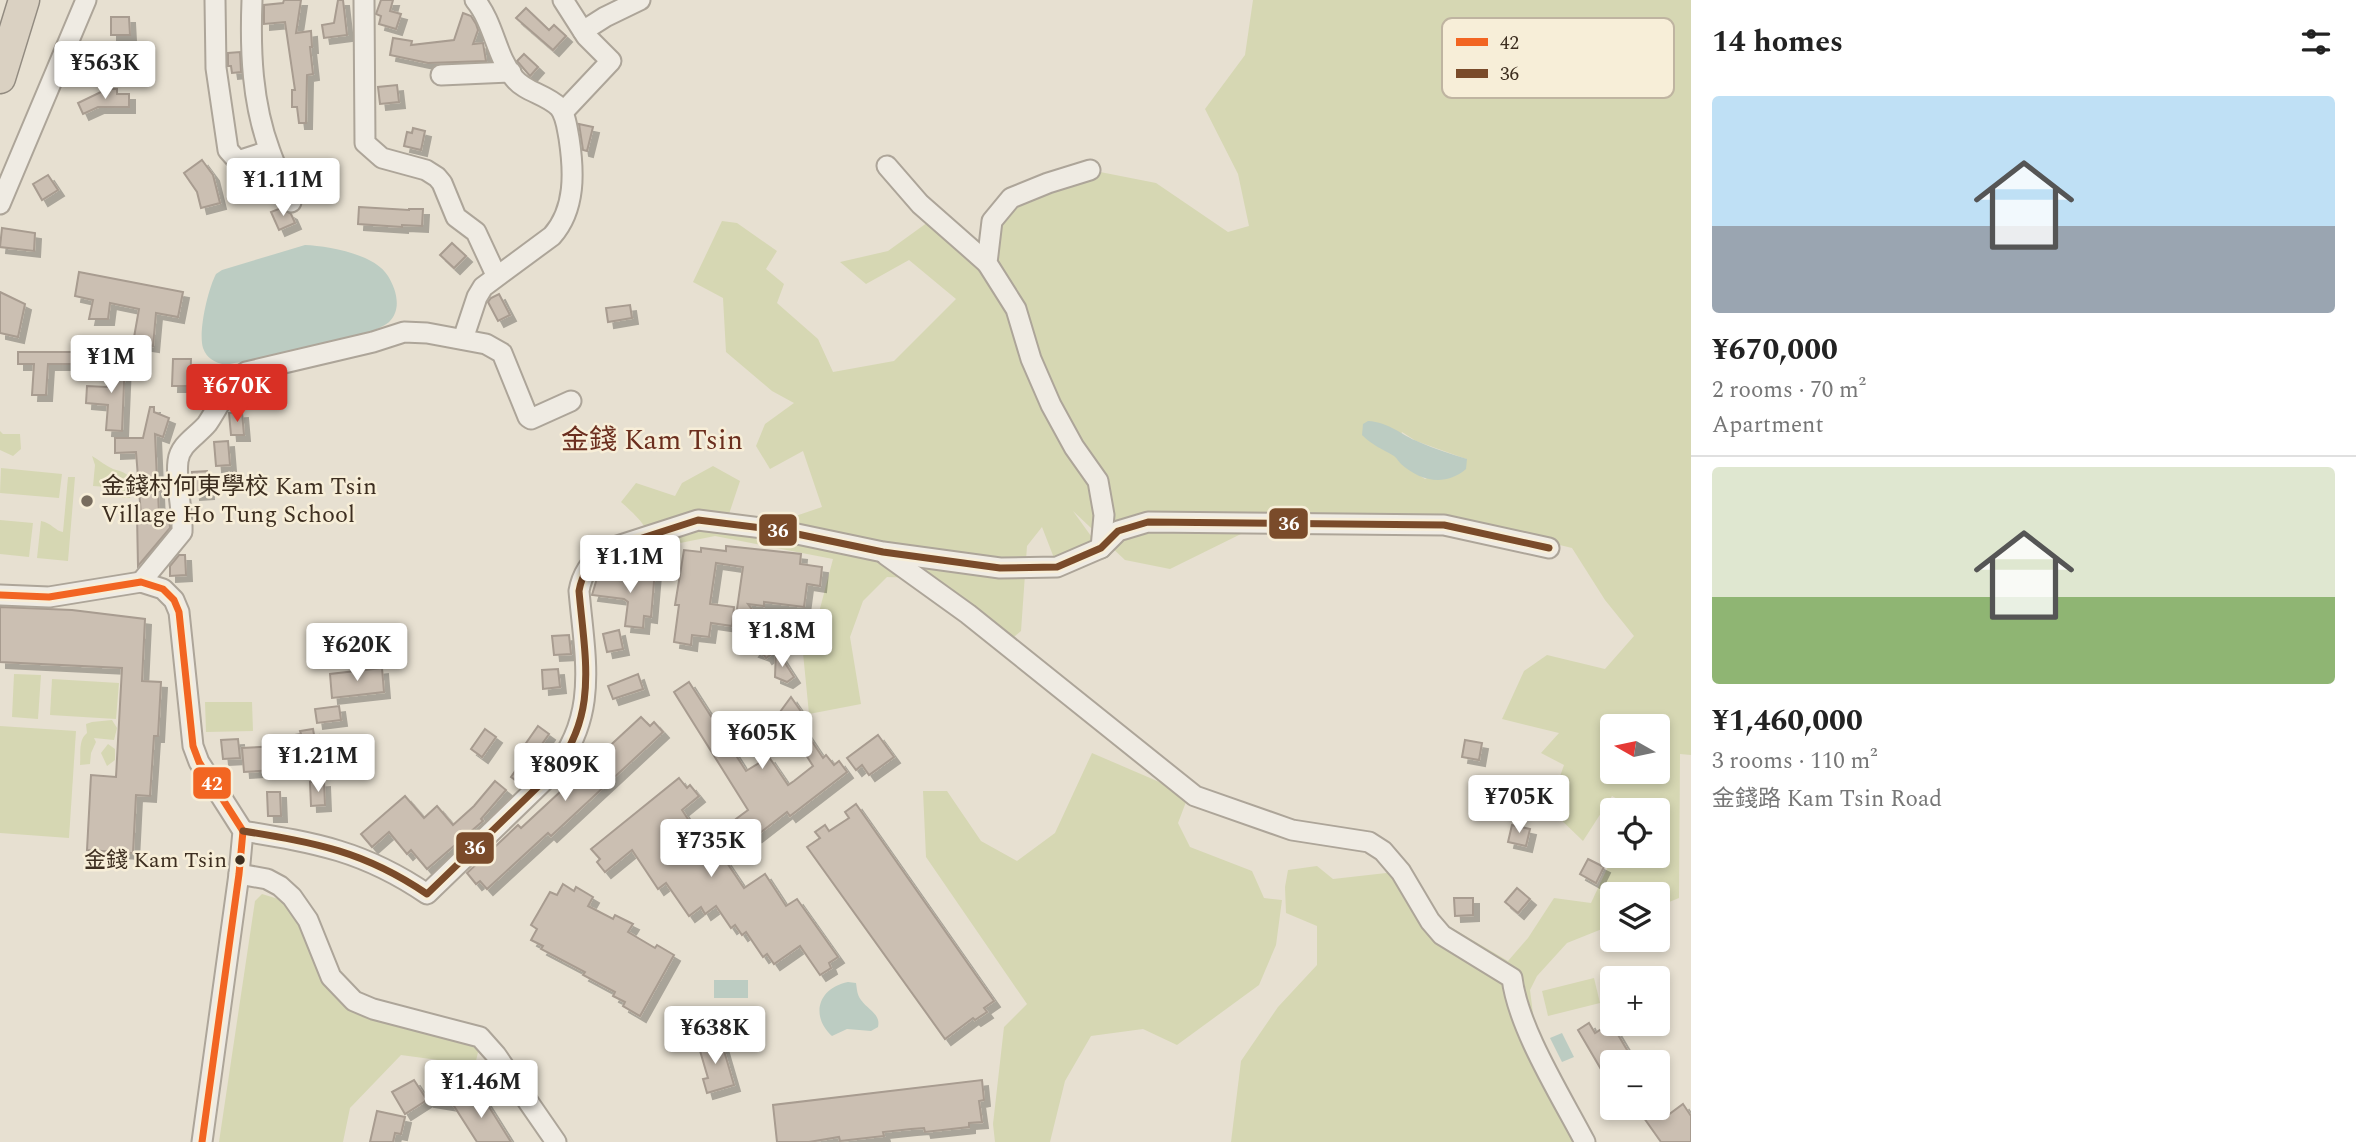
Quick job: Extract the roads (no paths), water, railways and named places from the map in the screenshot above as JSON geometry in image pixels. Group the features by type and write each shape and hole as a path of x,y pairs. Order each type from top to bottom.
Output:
{"highway":[{"path":"0,78 24,0"}],"street":[{"path":"0,204 86,0"},
{"path":"215,0 216,68 228,150 236,159 241,160 270,151"},
{"path":"252,0 251,51 255,97 270,151 291,202"},
{"path":"364,0 365,143 382,158 426,170 437,177 456,217 476,233 496,275"},
{"path":"463,339 483,287 552,236 560,226 567,208 573,167 563,112 551,101 526,88 514,78 484,10 475,0"},
{"path":"563,0 583,31 611,61 563,112"},
{"path":"583,31 640,0"},
{"path":"441,75 511,72"},
{"path":"887,166 920,204 987,262 1016,309 1031,359 1051,405 1074,447 1098,481 1104,515 1101,548"},
{"path":"987,262 992,221 1011,198 1090,170"},
{"path":"141,582 181,532 178,471 180,453 206,425 240,375 246,372 411,331 486,344 502,353 531,419 571,401"},
{"path":"243,831 322,845 358,856 427,894 549,776 563,760 573,742 586,699 580,580 593,559 604,550 698,520 778,530 883,552 1000,568 1057,567 1101,548 1118,531 1148,522 1444,525 1549,548"},
{"path":"883,552 968,614 1195,796 1292,830 1369,842 1383,851 1401,872 1442,936 1512,978 1529,1032 1585,1142"},
{"path":"0,595 49,597 141,582 163,589 174,600 179,612 193,746 199,762 243,831 202,1142"},
{"path":"239,874 267,879 292,897 308,920 331,977 354,1001 394,1015 480,1037 496,1055 556,1142"}],"place":[{"name":"金錢村何東學校 Kam Tsin Village Ho Tung School","path":"87,501"},
{"name":"金錢 Kam Tsin","path":"240,860"}],"district":[{"name":"金錢 Kam Tsin","path":"652,440"}]}
